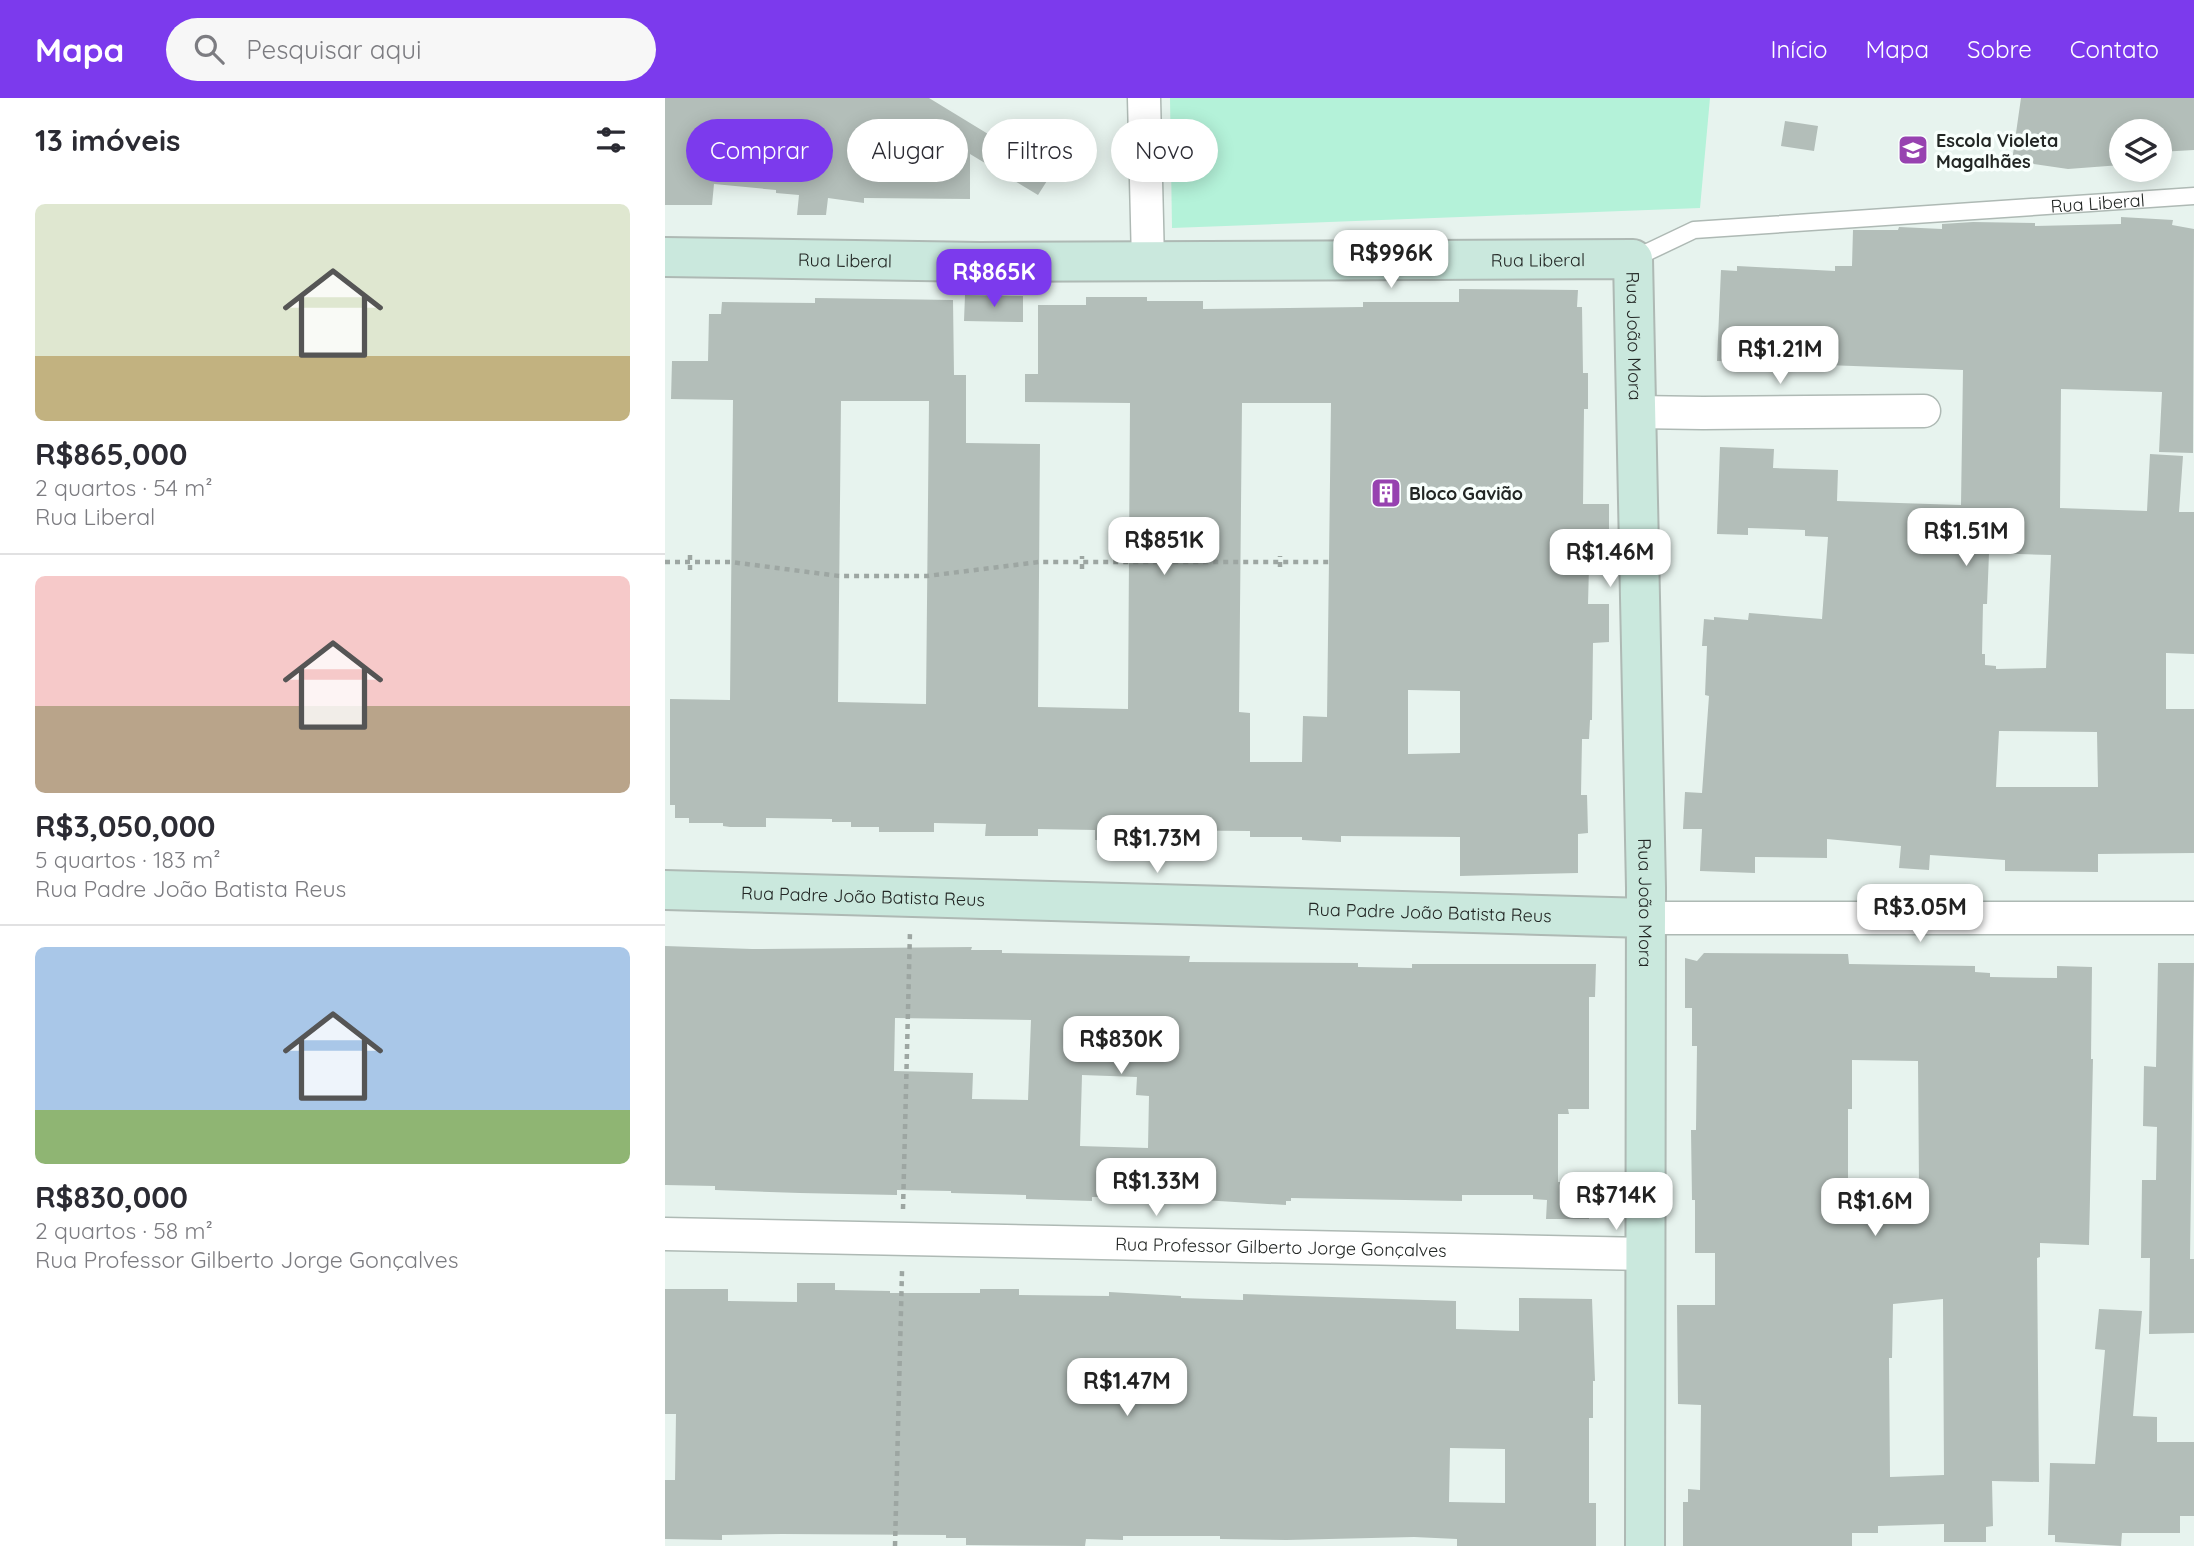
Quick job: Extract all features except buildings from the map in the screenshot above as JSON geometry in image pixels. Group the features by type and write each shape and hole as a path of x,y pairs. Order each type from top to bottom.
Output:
{"street":[{"path":"1144,98 1148,262"},
{"name":"Rua Liberal","path":"665,257 980,262 1633,259"},
{"name":"Rua João Mora","path":"1633,259 1646,918 1645,1546"},
{"path":"1636,412 1703,414 1924,411"},
{"name":"Rua Padre João Batista Reus","path":"665,890 1646,918 2194,918"},
{"name":"Rua Professor Gilberto Jorge Gonçalves","path":"665,1234 1646,1254"}],"lane":[{"name":"Rua Liberal","path":"1633,259 1694,230 2194,196"}],"path":[{"path":"690,555 690,570"},
{"path":"665,562 731,562 850,576 927,576 1039,562 1329,562"},
{"path":"895,1546 911,899"}],"green space":[{"path":"1170,98 1710,98 1700,208 1172,228 1171,182 1218,182 1218,119 1170,119"}],"place":[{"name":"Escola Violeta Magalhães","path":"1913,150"},
{"name":"Bloco Gavião","path":"1386,493"}]}
